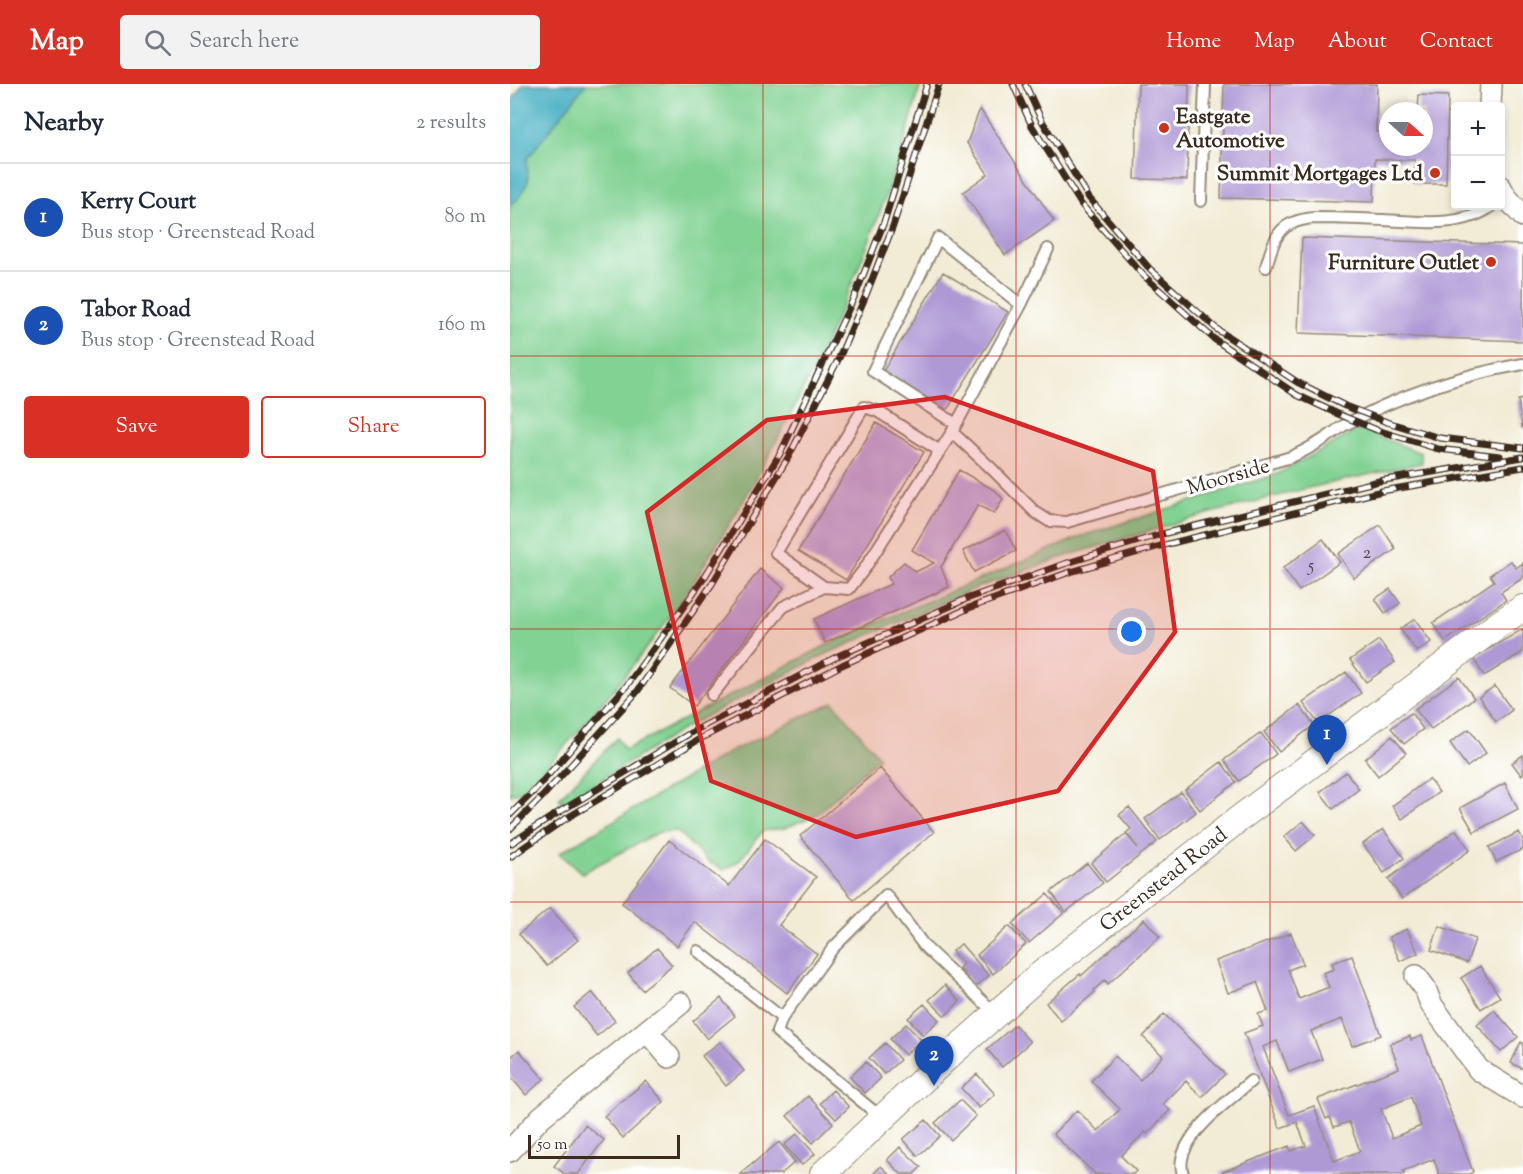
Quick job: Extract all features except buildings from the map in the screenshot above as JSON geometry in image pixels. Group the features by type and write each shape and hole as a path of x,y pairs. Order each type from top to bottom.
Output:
{"street":[{"path":"1490,102 1491,84"},
{"path":"1505,201 1523,216"},
{"name":"Greenstead Road","path":"823,1174 944,1060 1048,969 1240,818 1523,608"},
{"path":"1426,980 1431,1004 1479,1070 1523,1097"},
{"path":"510,1151 541,1117 681,1003"},
{"path":"647,1031 669,1057"}],"lane":[{"path":"1201,201 1205,84"},
{"path":"1266,267 1273,243 1279,233 1288,224 1300,219 1449,221 1475,216 1482,210"},
{"name":"Moorside","path":"1021,304 938,238 873,371 954,428 1035,512 1049,521 1067,522 1291,457 1317,444 1343,426 1422,390 1468,375 1523,364"},
{"path":"712,695 783,607 824,587 849,589 865,568 954,428 1048,249"},
{"path":"824,587 776,553 864,406 877,411 940,451"},
{"path":"882,1118 777,1032 782,1018 833,948 886,895 925,947 996,1014"},
{"path":"698,951 782,1018"},
{"path":"1182,1174 1180,1167 1186,1146 1207,1120 1251,1081"}],"highlighted area":[{"path":"945,397 1153,471 1175,632 1058,791 856,837 711,781 647,512 767,420"}],"green space":[{"path":"565,84 921,84 891,181 855,275 792,412 747,495 685,595 626,674 525,790 510,795 510,162"},
{"path":"1360,429 1421,453 1422,463 1308,488 1207,514 1069,555 976,588 826,654 691,724 562,804 559,798 617,738 625,750 825,646 888,618 1082,536 1277,474"},
{"path":"833,702 879,757 816,815 785,828 763,831 739,861 724,870 708,862 677,831 659,832 582,873 559,853 730,752"}],"water":[{"path":"523,84 586,84 527,159 528,182 518,199 510,206 510,103"}],"railway":[{"path":"510,815 535,790 628,684 704,578 781,452 857,291 884,222 927,84"},
{"path":"510,829 637,692 712,584 789,456 839,358 866,295 893,226 939,84"},
{"path":"1013,84 1032,126 1081,204 1143,275 1214,339 1297,395 1377,430 1438,449 1500,456"},
{"path":"1025,84 1041,119 1089,198 1149,268 1218,330 1297,382 1345,406 1440,438 1523,448"},
{"path":"510,844 692,732 838,656 966,599 1064,564 1158,535 1379,481 1523,457"},
{"path":"510,857 562,821 698,740 842,665 969,608 1067,573 1160,546 1382,491 1523,467"}],"place":[{"name":"Eastgate Automotive","path":"1164,128"},
{"name":"Summit Mortgages Ltd","path":"1435,173"},
{"name":"Furniture Outlet","path":"1491,262"},
{"name":"Kerry Court","path":"1327,765"},
{"name":"Tabor Road","path":"934,1086"}]}
